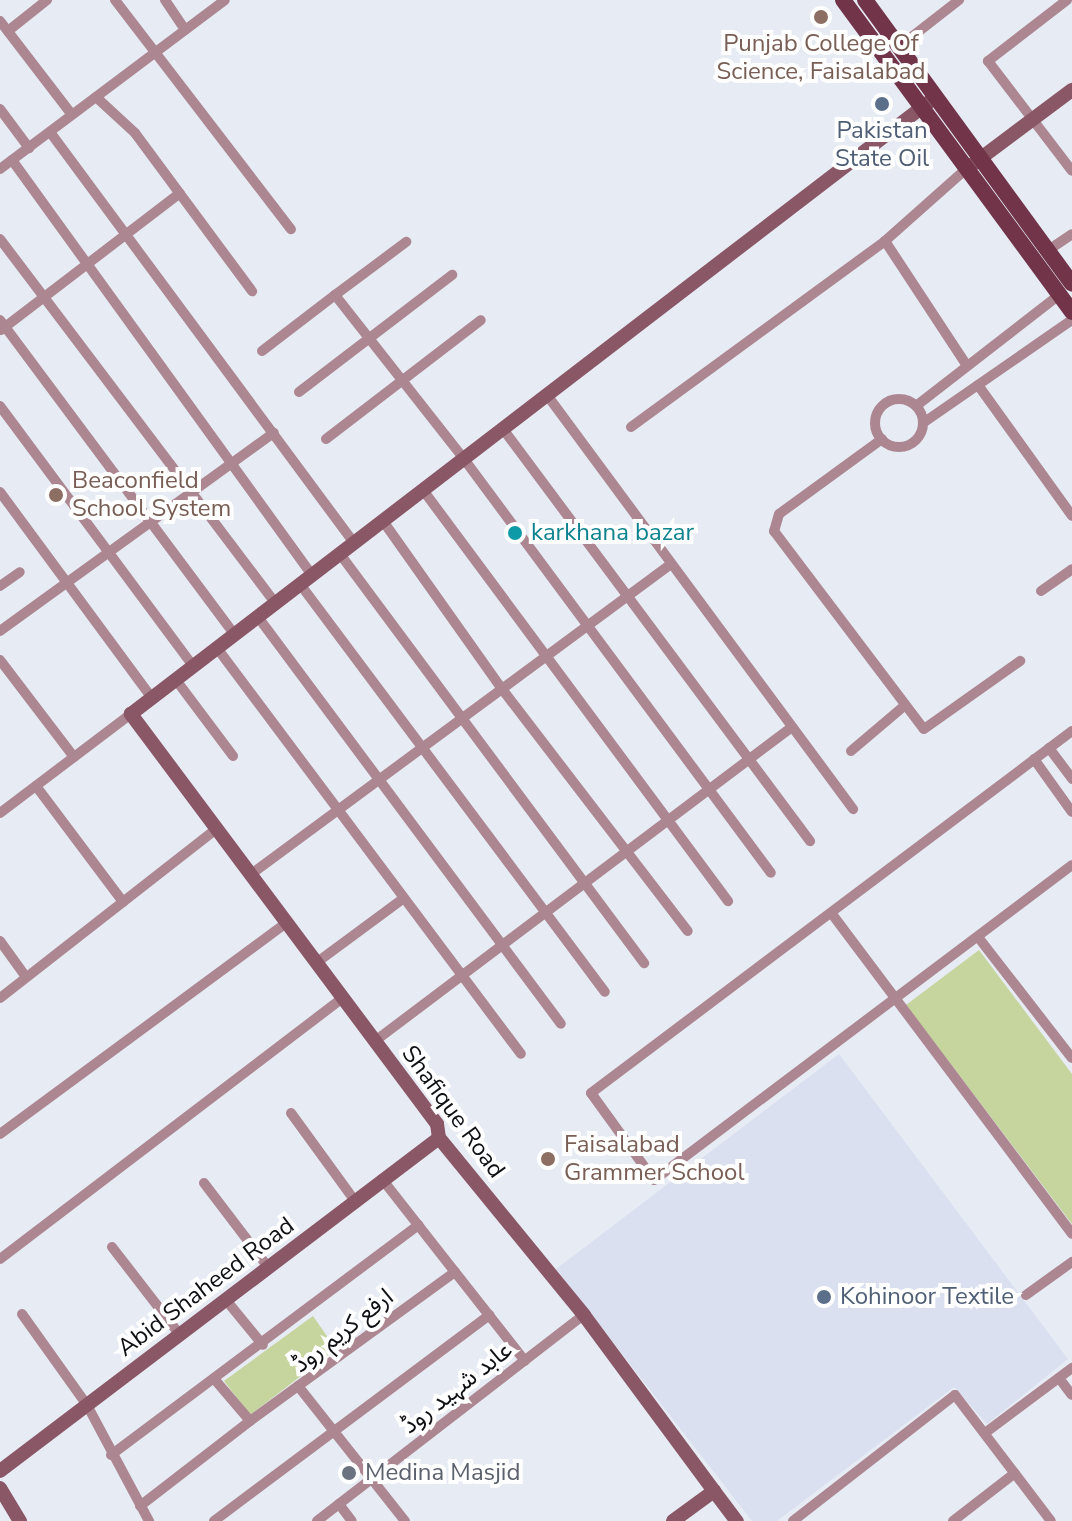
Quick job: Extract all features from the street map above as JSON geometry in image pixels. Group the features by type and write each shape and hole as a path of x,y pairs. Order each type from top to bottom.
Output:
{"main road":[{"path":"843,0 930,102 1066,290"},
{"path":"865,0 900,46 930,102"},
{"path":"973,164 1047,251 1066,290 1072,312"}],"street":[{"path":"8,31 47,0"},
{"path":"115,0 291,229"},
{"path":"165,0 185,30"},
{"path":"0,169 225,0"},
{"path":"900,46 959,0"},
{"path":"1067,0 988,61 1072,171"},
{"path":"0,21 72,115"},
{"path":"631,427 885,241 973,164 1072,90"},
{"path":"96,97 121,126 135,133 252,291"},
{"path":"0,813 930,102"},
{"path":"0,109 29,148"},
{"path":"50,132 129,233 354,543"},
{"path":"12,160 232,464 306,580 422,748 605,992"},
{"path":"180,193 44,298 2,326 235,635"},
{"path":"1047,251 1072,234"},
{"path":"0,239 275,603"},
{"path":"885,241 967,366"},
{"path":"262,351 406,242"},
{"path":"299,392 452,275"},
{"path":"916,406 1066,290"},
{"path":"335,295 464,459 771,873"},
{"path":"326,439 481,320"},
{"path":"916,406 893,400 883,406 876,429 882,439 891,446 914,443 923,423 1072,320"},
{"path":"978,385 1072,516"},
{"path":"547,395 853,809"},
{"path":"0,406 193,666"},
{"path":"916,406 923,423"},
{"path":"503,429 810,841"},
{"path":"0,631 274,433"},
{"path":"882,439 779,514 774,531 916,724 930,729 1020,661"},
{"path":"423,490 728,901"},
{"path":"0,492 152,698"},
{"path":"383,521 502,689 688,931"},
{"path":"340,554 644,963"},
{"path":"250,875 671,564"},
{"path":"1041,591 1072,569"},
{"path":"0,586 20,572"},
{"path":"258,617 561,1024"},
{"path":"217,648 521,1054"},
{"path":"0,660 74,757"},
{"path":"176,680 233,756"},
{"path":"851,751 904,706"},
{"name":"Shafique Road","path":"131,714 437,1124 439,1138 584,1315 737,1521"},
{"path":"375,1041 792,727"},
{"path":"1072,731 591,1093 654,1180 1072,865"},
{"path":"1049,748 1072,779"},
{"path":"1034,759 1072,812"},
{"path":"36,786 123,902"},
{"path":"0,998 216,829"},
{"path":"316,963 404,898"},
{"path":"832,914 1072,1234"},
{"path":"0,1134 286,923"},
{"path":"978,937 1072,1058"},
{"path":"0,941 26,977"},
{"path":"0,1259 343,998"},
{"path":"291,1113 355,1201"},
{"name":"Abid Shaheed Road","path":"0,1471 439,1138"},
{"path":"382,1179 525,1361"},
{"path":"204,1183 268,1267"},
{"path":"111,1455 216,1381 418,1225"},
{"path":"112,1247 180,1335"},
{"path":"1026,1295 1072,1262"},
{"name":"ارفع کریم روڈ","path":"405,1521 331,1433 298,1386 455,1272"},
{"path":"226,1300 263,1345"},
{"path":"22,1314 87,1405 111,1455 149,1521"},
{"path":"214,1521 489,1315"},
{"name":"عابد شہید روڈ","path":"317,1521 584,1315"},
{"path":"985,1433 1072,1368"},
{"path":"1059,1378 1072,1395"},
{"path":"216,1381 250,1421"},
{"path":"140,1506 298,1386"},
{"path":"793,1521 955,1395 1051,1521"},
{"path":"953,1521 1015,1473"},
{"path":"0,1488 6,1507 20,1521"},
{"path":"673,1521 714,1491"},
{"path":"339,1504 352,1521"}],"shaded area":[{"name":"Kohinoor Textile","path":"839,1054 1068,1359 987,1424 954,1387 777,1521 752,1521 556,1269"}],"green space":[{"path":"979,950 1072,1074 1072,1224 906,1005"},
{"path":"313,1316 336,1349 250,1415 224,1381"}],"place":[{"name":"Punjab College Of Science, Faisalabad","path":"821,17"},
{"name":"Pakistan State Oil","path":"882,104"},
{"name":"Beaconfield School System","path":"56,495"},
{"name":"karkhana bazar","path":"515,533"},
{"name":"Faisalabad Grammer School","path":"548,1159"},
{"name":"Kohinoor Textile","path":"824,1297"},
{"name":"Medina Masjid","path":"349,1473"}]}
